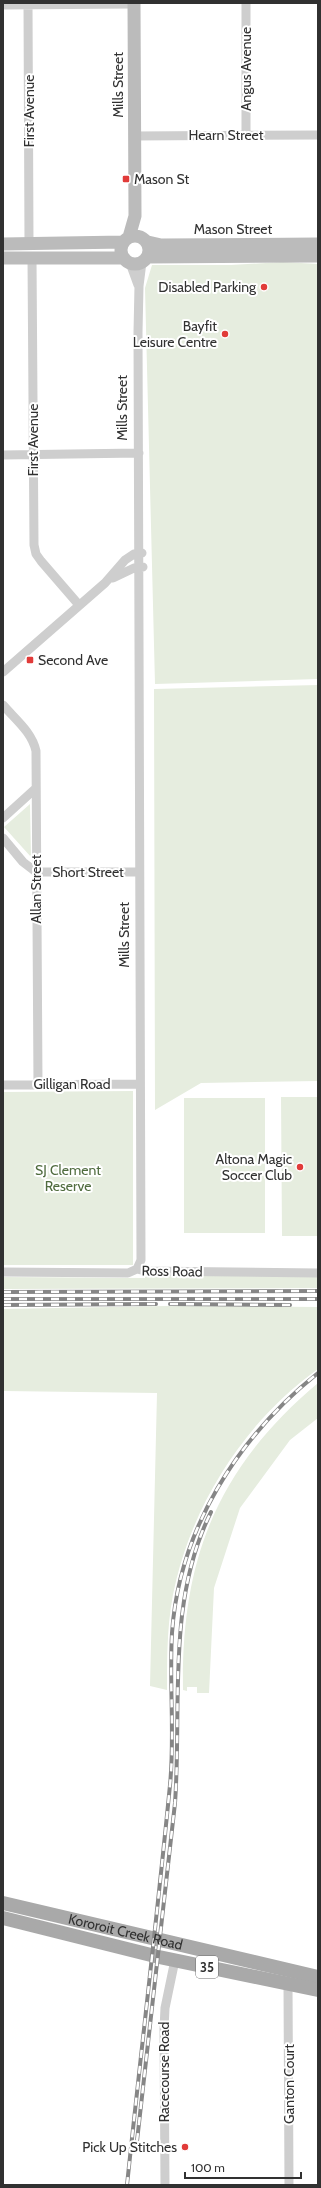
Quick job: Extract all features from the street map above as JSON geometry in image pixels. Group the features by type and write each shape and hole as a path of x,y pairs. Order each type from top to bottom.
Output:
{"main road":[{"name":"Kororoit Creek Road","path":"3,1903 100,1927 289,1978 318,1990"},
{"name":"Kororoit Creek Road","path":"3,1918 175,1960 289,1978 318,1977"},
{"path":"79,1937 82,1923"},
{"path":"97,1942 100,1927"}],"street":[{"path":"3,5 134,3"},
{"name":"Mills Street","path":"134,3 135,240"},
{"name":"Angus Avenue","path":"246,3 246,135"},
{"name":"First Avenue","path":"28,4 29,244"},
{"name":"Hearn Street","path":"134,136 318,135"},
{"path":"135,240 150,250 136,260 121,250 135,240"},
{"name":"Mason Street","path":"3,244 135,240 161,245 298,250 318,256"},
{"name":"Mason Street","path":"3,258 136,260 298,250 318,244"},
{"name":"First Avenue","path":"32,258 34,545 36,554 79,605"},
{"name":"Mills Street","path":"136,260 139,286 141,1260 137,1269"},
{"path":"3,454 139,453"},
{"path":"3,672 105,583 125,560 140,553"},
{"path":"105,583 124,572 140,567"},
{"name":"Allan Street","path":"3,705 34,742 36,751 35,789 38,1084"},
{"path":"3,818 35,789"},
{"name":"Short Street","path":"3,838 23,862 36,872 140,872"},
{"name":"Gilligan Road","path":"3,1085 140,1084"},
{"name":"Ross Road","path":"3,1272 128,1273 137,1269 145,1271 318,1273"},
{"name":"Racecourse Road","path":"165,2185 164,2028 166,2001 175,1960"},
{"name":"Ganton Court","path":"289,1978 289,2185"}],"green space":[{"path":"283,262 318,264 318,679 155,684 145,288 152,265 231,265"},
{"path":"318,685 318,1081 201,1083 155,1110 154,689"},
{"path":"30,804 31,857 4,827"},
{"name":"SJ Clement Reserve","path":"133,1091 133,1265 3,1265 3,1092"},
{"name":"Altona Magic Soccer Club","path":"281,1097 318,1097 318,1236 282,1236"},
{"path":"184,1098 265,1098 265,1233 184,1233"},
{"path":"145,1276 318,1276 318,1288 3,1289 3,1277 145,1278"},
{"path":"165,1306 318,1307 318,1369 293,1389 269,1412 248,1436 228,1463 211,1491 185,1550 176,1581 171,1608 168,1636 167,1690 150,1686 157,1393 3,1391 3,1309"},
{"path":"318,1383 318,1418 290,1440 240,1508 214,1588 209,1693 197,1693 197,1687 187,1687 187,1691 183,1690 184,1643 189,1599 198,1558 212,1519 230,1483 254,1448 283,1415"}],"railway":[{"path":"3,1292 318,1291"},
{"path":"3,1299 318,1299"},
{"path":"3,1305 156,1304"},
{"path":"170,1304 290,1305"},
{"path":"127,2185 170,1785 172,1747 171,1652 177,1595 187,1558 200,1522 218,1488 238,1456 262,1426 289,1398 318,1373"},
{"path":"137,2141 175,1803 179,1655 182,1618 187,1582 197,1547 211,1512"}],"place":[{"name":"Mason St","path":"126,179"},
{"name":"Disabled Parking","path":"264,287"},
{"name":"Bayfit Leisure Centre","path":"225,334"},
{"name":"Second Ave","path":"30,660"},
{"name":"Altona Magic Soccer Club","path":"300,1167"},
{"name":"Pick Up Stitches","path":"185,2147"}]}
